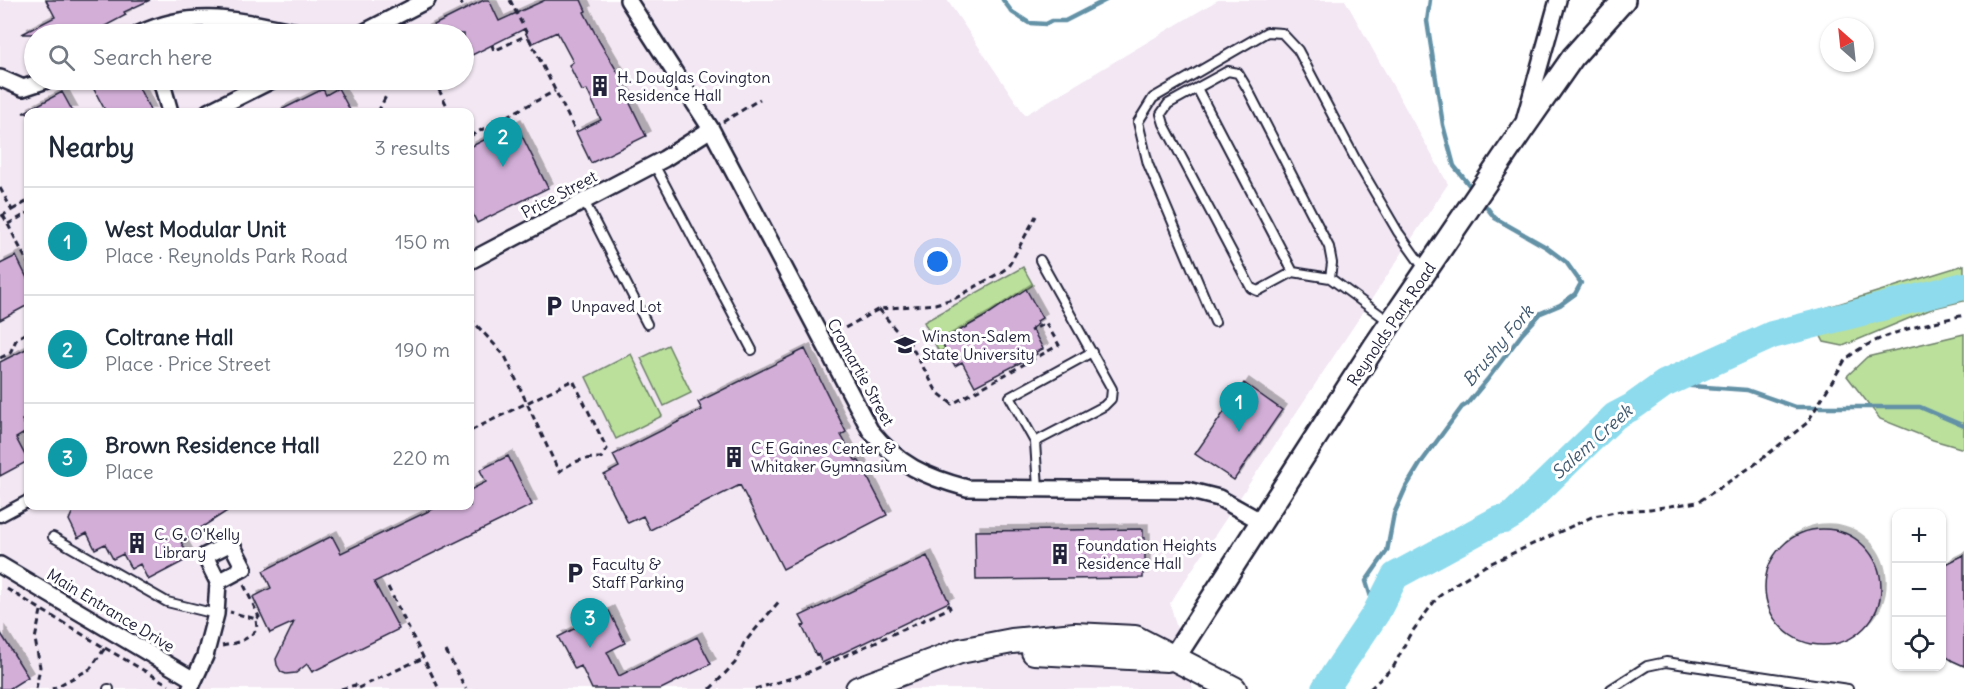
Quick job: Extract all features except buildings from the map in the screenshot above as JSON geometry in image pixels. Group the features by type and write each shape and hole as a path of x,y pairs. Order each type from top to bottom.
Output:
{"main road":[{"name":"Reynolds Park Road","path":"1173,659 1391,323 1522,130 1573,57 1624,0"},
{"path":"858,689 960,651 1012,640 1075,635 1135,638 1234,689"},
{"path":"901,689 971,664 1034,652 1173,659"}],"street":[{"path":"380,24 427,0"},
{"name":"Cromartie Street","path":"628,0 711,129 870,430 883,446 907,465 939,481 978,489 1187,490 1219,498 1262,522"},
{"path":"1522,130 1558,0"},
{"path":"173,24 192,18 217,18 251,24"},
{"path":"0,78 24,88"},
{"path":"164,90 169,108"},
{"path":"215,108 252,90"},
{"name":"Price Street","path":"474,259 659,161 711,129"},
{"path":"0,516 24,503"},
{"name":"Main Entrance Drive","path":"0,565 192,685"},
{"path":"192,685 222,613 218,582"}],"lane":[{"path":"1215,322 1148,164 1138,122 1153,98 1267,32 1282,33 1298,50 1357,162 1392,222 1426,271"},
{"path":"1330,278 1332,263 1329,247 1238,73 1228,71 1168,104 1161,114 1170,135 1251,288 1258,291 1293,272 1330,278 1391,323"},
{"path":"1197,88 1293,272"},
{"path":"659,161 752,351"},
{"path":"584,201 647,324"},
{"path":"1035,442 1104,406 1111,399 1112,388 1040,260"},
{"path":"1038,488 1035,442 1010,397 1092,352"},
{"path":"53,537 167,602 222,613"},
{"path":"1611,689 1647,666 1666,662 1848,689"}],"path":[{"path":"460,0 464,10"},
{"path":"510,0 576,132"},
{"path":"492,45 494,51 526,35"},
{"path":"439,90 448,108"},
{"path":"474,134 555,91"},
{"path":"380,108 387,94"},
{"path":"711,129 760,99"},
{"path":"0,188 12,210"},
{"path":"24,203 2,216 24,255"},
{"path":"8,224 24,215"},
{"path":"830,337 879,309 935,304 956,298 1001,272 1011,262 1036,216"},
{"path":"879,309 909,342 937,392 952,404 1059,345 1046,322 1030,331"},
{"path":"1370,689 1394,666 1409,636 1437,598 1465,578 1485,566 1594,516 1698,502 1754,465 1808,423 1845,360 1851,354 1876,340 1964,315"},
{"path":"474,322 504,356 528,402 559,472 577,460 601,458 607,449 573,380 528,402 474,429"},
{"path":"0,358 10,353 17,338 24,334"},
{"path":"220,647 249,638 256,629 256,619 260,617 242,581 237,586"},
{"path":"0,584 174,688"},
{"path":"388,587 439,689"},
{"path":"710,689 735,663 744,643 781,599"},
{"path":"755,689 802,675 950,608 947,603"},
{"path":"36,689 40,667 34,639 41,610"},
{"path":"222,613 256,619"},
{"path":"52,689 90,669 105,648"},
{"path":"446,651 466,689"},
{"path":"341,689 355,685 356,689 423,658"}],"shaded area":[{"name":"Winston-Salem State University","path":"0,0 947,0 1025,115 1218,0 1345,0 1448,184 1170,603 1193,689 0,689"}],"green space":[{"path":"1964,265 1964,301 1934,308 1843,346 1824,342 1809,313"},
{"path":"1023,267 1033,285 984,317 941,341 945,349 939,352 924,322"},
{"path":"1964,334 1964,449 1933,440 1880,419 1847,376 1867,357"},
{"path":"668,345 691,393 664,406 641,358"},
{"path":"631,354 662,416 616,439 586,377"}],"waterway":[{"name":"Brushy Fork","path":"1003,0 1012,12 1029,23 1046,24 1052,21 1065,21 1106,0"},
{"name":"Brushy Fork","path":"1430,0 1427,21 1443,125 1454,166 1474,191"},
{"name":"Brushy Fork","path":"1376,613 1366,581 1387,551 1394,514 1406,487 1420,464 1462,407 1487,380 1522,334 1541,313 1560,305 1575,294 1581,283 1566,262 1546,247 1495,218 1481,200"},
{"name":"Salem Creek","path":"1325,689 1376,613 1395,576 1498,520 1504,520 1514,514 1615,416 1664,384 1772,335 1964,286"},
{"path":"1664,384 1747,390 1795,407 1920,407 1964,426"}],"place":[{"name":"H. Douglas Covington Residence Hall","path":"600,86"},
{"name":"Coltrane Hall","path":"503,167"},
{"name":"Unpaved Lot","path":"554,306"},
{"name":"Winston-Salem State University","path":"905,345"},
{"name":"West Modular Unit","path":"1239,432"},
{"name":"C E Gaines Center & Whitaker Gymnasium","path":"734,457"},
{"name":"C. G. O'Kelly Library","path":"137,543"},
{"name":"Foundation Heights Residence Hall","path":"1060,554"},
{"name":"Faculty & Staff Parking","path":"575,573"},
{"name":"Brown Residence Hall","path":"590,648"}]}
